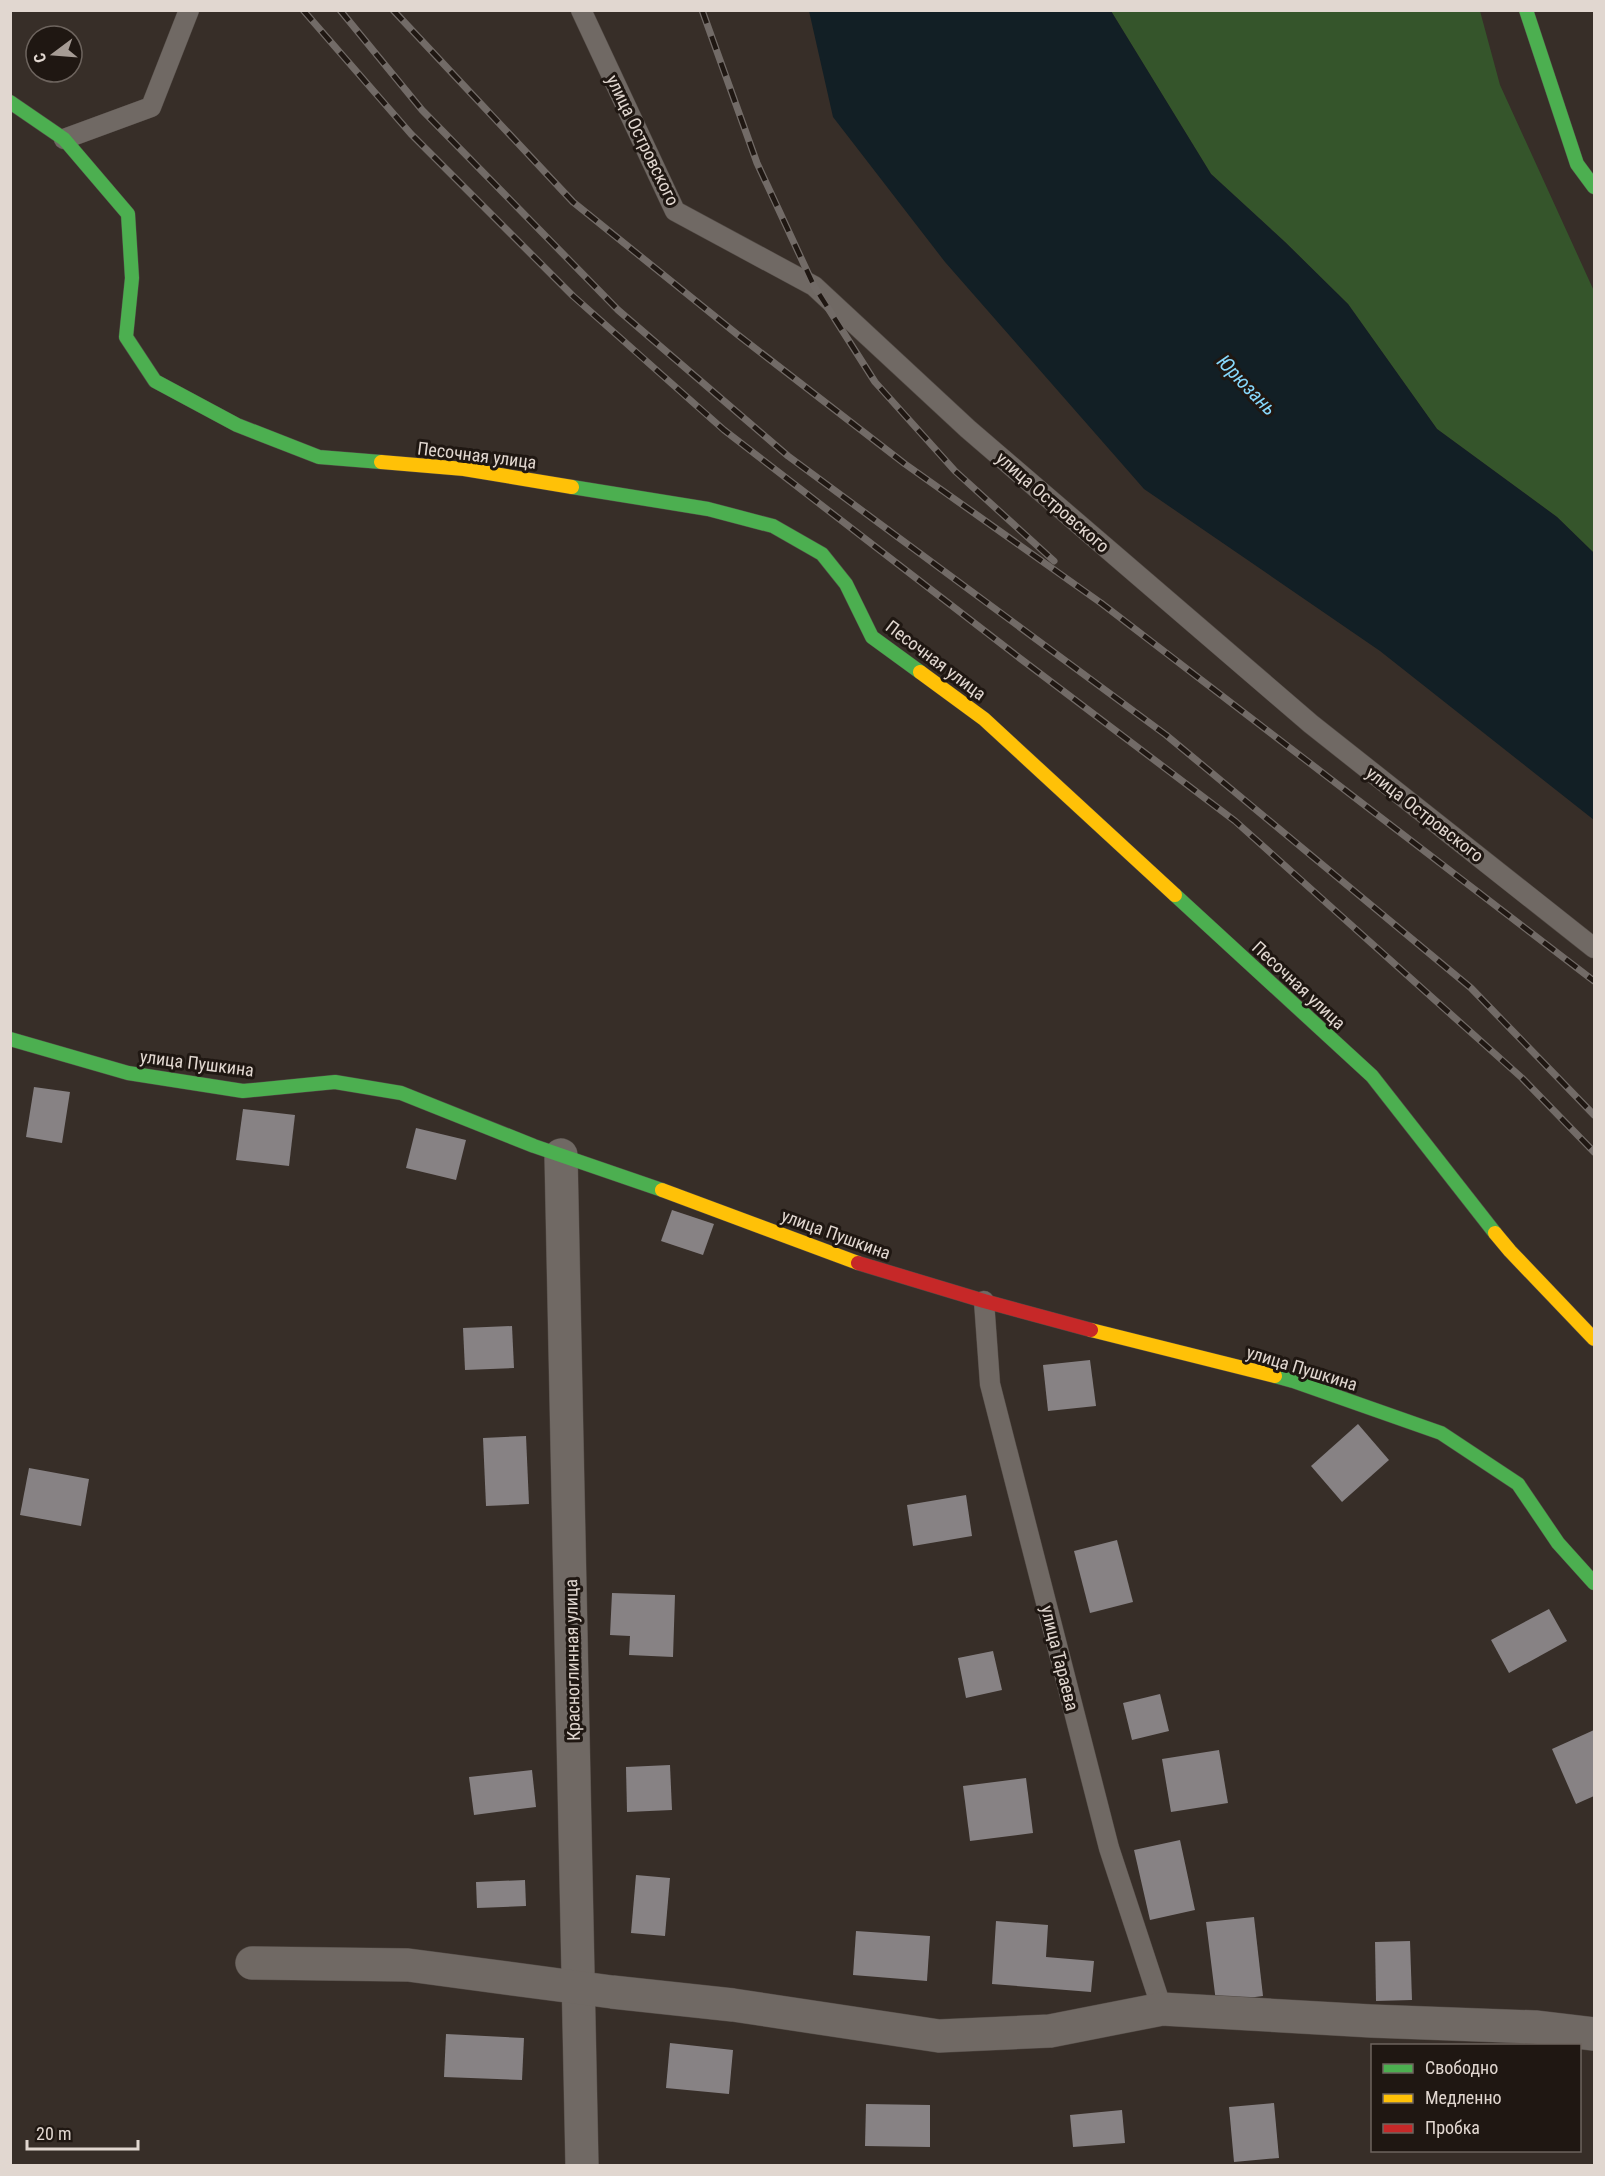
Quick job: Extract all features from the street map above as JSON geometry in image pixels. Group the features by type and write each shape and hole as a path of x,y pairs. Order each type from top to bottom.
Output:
{"street":[{"path":"1526,10 1577,164 1594,187"},
{"name":"Песочная улица","path":"10,102 64,139 128,214 132,278 126,337 155,381 237,425 319,457 464,469 708,509 773,526 822,554 846,584 872,637 984,719 1372,1076 1510,1251 1594,1339"},
{"name":"улица Пушкина","path":"10,1039 128,1073 243,1091 336,1082 401,1093 561,1155 700,1203 858,1263 984,1301 1293,1381 1441,1433 1518,1484 1558,1543 1594,1583"},
{"name":"Красноглинная улица","path":"561,1155 582,2166"},
{"path":"252,1963 408,1965 578,1988 733,2005 939,2036 1050,2031 1162,2009 1371,2021 1535,2027 1594,2034"}],"lane":[{"path":"64,139 151,107 189,10"},
{"name":"улица Островского","path":"581,10 675,211 814,286 968,429 1311,724 1594,948"},
{"name":"улица Тараева","path":"984,1301 990,1384 993,1396 1109,1848 1162,2009"}],"green space":[{"path":"1111,11 1480,11 1500,85 1594,291 1594,553 1557,517 1437,429 1348,304 1211,174"}],"water":[{"name":"Юрюзань","path":"809,11 1111,11 1211,174 1348,304 1437,429 1557,517 1594,553 1594,820 1380,651 1144,489 945,262 833,117"}],"building":[{"path":"34,1087 70,1092 62,1143 26,1137"},
{"path":"243,1109 295,1115 289,1166 236,1160"},
{"path":"416,1128 466,1140 456,1180 406,1168"},
{"path":"672,1210 714,1224 703,1255 661,1241"},
{"path":"512,1326 514,1368 465,1370 463,1328"},
{"path":"1090,1360 1096,1406 1048,1411 1043,1365"},
{"path":"1358,1424 1389,1460 1342,1502 1311,1466"},
{"path":"526,1436 529,1504 486,1506 483,1438"},
{"path":"29,1468 89,1479 81,1526 20,1515"},
{"path":"966,1495 972,1536 913,1546 907,1505"},
{"path":"1117,1540 1133,1602 1090,1613 1074,1551"},
{"path":"612,1593 675,1595 673,1657 629,1655 630,1636 610,1635"},
{"path":"1549,1609 1567,1641 1509,1673 1491,1640"},
{"path":"993,1651 1002,1690 966,1698 958,1658"},
{"path":"1160,1694 1169,1731 1132,1740 1123,1703"},
{"path":"1594,1730 1594,1796 1576,1804 1552,1749"},
{"path":"1219,1750 1228,1803 1171,1812 1162,1759"},
{"path":"670,1765 672,1810 627,1812 626,1767"},
{"path":"532,1770 536,1807 474,1815 469,1777"},
{"path":"1026,1778 1033,1833 970,1841 963,1786"},
{"path":"1180,1840 1195,1910 1150,1920 1134,1850"},
{"path":"636,1875 670,1878 665,1936 631,1933"},
{"path":"525,1880 526,1906 477,1908 476,1882"},
{"path":"1254,1917 1263,1996 1216,2002 1206,1922"},
{"path":"996,1921 1048,1925 1046,1957 1094,1961 1091,1992 992,1984"},
{"path":"856,1931 930,1936 927,1981 853,1975"},
{"path":"1410,1941 1412,2000 1376,2001 1375,1942"},
{"path":"446,2034 524,2038 522,2080 444,2077"},
{"path":"670,2043 733,2050 729,2094 666,2088"},
{"path":"1274,2103 1279,2158 1234,2162 1229,2107"},
{"path":"866,2104 930,2105 930,2147 865,2146"},
{"path":"1122,2110 1125,2143 1073,2147 1070,2115"}],"railway":[{"path":"303,10 411,134 573,296 724,430 1235,821 1522,1078 1594,1152"},
{"path":"340,10 422,110 618,310 788,456 1166,735 1471,988 1594,1115"},
{"path":"393,10 573,202 738,335 905,464 1101,603 1594,981"},
{"path":"702,10 757,163 814,286 875,382 955,471 1054,561"}],"traffic: fast":[{"path":"1526,10 1577,164 1594,187"},
{"path":"10,102 64,139 128,214 132,278 126,337 155,381 237,425 319,457 381,462"},
{"path":"572,487 708,509 773,526 822,554 846,584 872,637 920,672"},
{"path":"1175,895 1372,1076 1495,1233"},
{"path":"10,1039 128,1073 243,1091 335,1082 401,1093 534,1146 662,1190"},
{"path":"1275,1376 1441,1433 1518,1484 1558,1543 1594,1583"}],"traffic: slow":[{"path":"381,462 464,469 572,487"},
{"path":"920,672 984,719 1175,895"},
{"path":"662,1190 858,1263"},
{"path":"1495,1233 1594,1339"},
{"path":"1091,1330 1275,1376"}],"traffic: jam":[{"path":"858,1263 1091,1330"}]}
